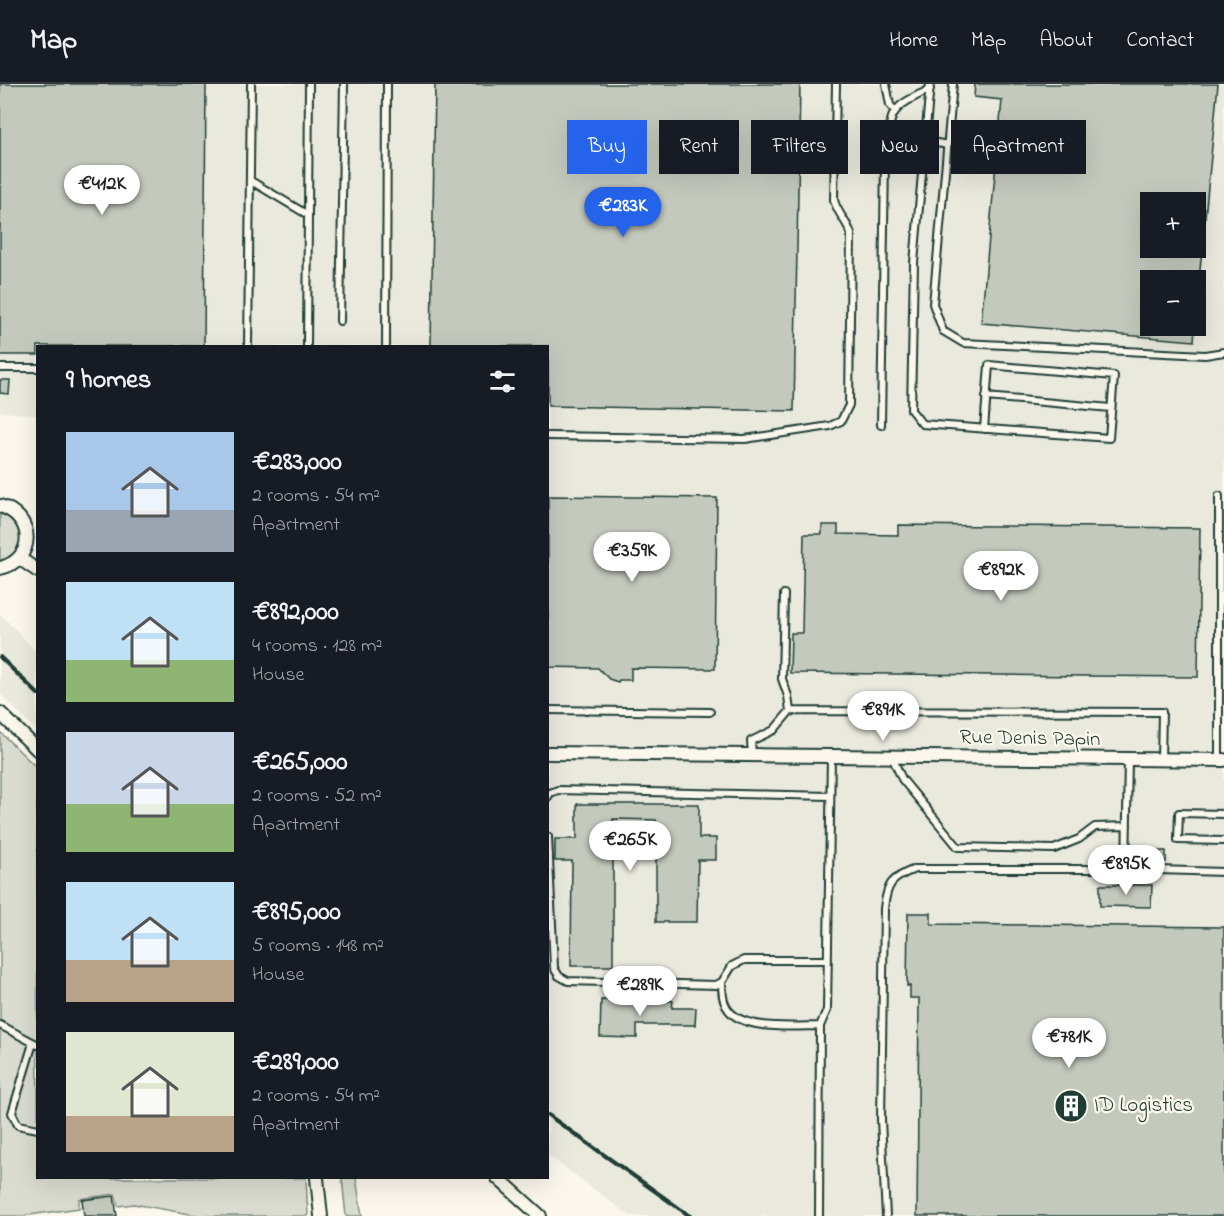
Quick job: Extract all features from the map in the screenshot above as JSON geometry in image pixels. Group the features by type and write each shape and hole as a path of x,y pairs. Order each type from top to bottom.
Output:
{"street":[{"path":"0,506 10,509 24,523 27,532 27,541 19,558 0,568"},
{"path":"19,558 36,570"},
{"path":"0,713 36,748"},
{"name":"Rue Denis Papin","path":"549,753 1221,760"},
{"path":"317,1179 321,1216"},
{"path":"499,1179 540,1216"}],"lane":[{"path":"248,345 251,84"},
{"path":"307,345 309,84"},
{"path":"340,321 344,84"},
{"path":"386,345 387,84"},
{"path":"549,436 745,439 830,426 841,421 849,405 851,234 834,200 836,84"},
{"path":"886,84 890,105 894,111"},
{"path":"953,84 933,304 943,331 963,343 1205,355 1224,352"},
{"path":"890,120 897,107 930,87"},
{"path":"927,120 930,87"},
{"path":"939,143 948,145"},
{"path":"881,426 885,174"},
{"path":"922,174 914,263 911,410 922,424 984,429 1109,438 1114,376 989,365 984,429"},
{"path":"251,181 308,215"},
{"path":"0,368 36,368"},
{"path":"986,398 1111,408"},
{"path":"1219,496 1221,760"},
{"path":"752,755 752,741 774,730 790,711 782,679 784,594"},
{"path":"549,710 710,712"},
{"path":"790,711 1162,712 1161,760"},
{"path":"819,1216 820,1026 827,1010 831,756"},
{"path":"892,757 902,779 958,847 1054,849 1079,839 1095,827 1127,826"},
{"path":"1126,869 1128,760"},
{"path":"549,794 558,790 830,796"},
{"path":"1224,813 1179,813 1178,840 1224,841"},
{"path":"549,859 554,968 559,976 568,981 716,985 722,982 732,966 744,960 828,960"},
{"path":"886,1216 881,1120 884,908 886,891 893,879 915,870 1126,869 1224,872"},
{"path":"722,982 727,1008 735,1017 760,1025 820,1026"},
{"path":"0,1025 35,1044 12,1113 18,1125 36,1129"}],"shaded area":[{"path":"0,84 1224,84 1224,1216 630,1216 549,1156 549,345 36,345 36,415 0,412"},
{"path":"0,512 9,516 16,523 22,538 17,552 10,558 0,561"},
{"path":"0,614 36,651 36,730 0,694"},
{"path":"0,732 36,767 36,1179 306,1179 308,1216 201,1216 134,1204 118,1206 115,1194 79,1199 79,1208 22,1216 0,1216"},
{"path":"342,1179 356,1179 362,1216 346,1216"}],"building":[{"path":"0,84 206,84 204,345 36,345 36,355 0,355"},
{"path":"435,84 800,84 799,120 751,120 751,174 798,174 794,411 549,406 549,345 431,345"},
{"path":"975,84 1218,84 1206,208 1206,192 1140,192 1140,258 1201,258 1200,270 1140,270 1140,336 1194,336 1194,341 981,323 995,174 1086,174 1086,120 1000,120 1002,100 974,97"},
{"path":"0,380 10,380 9,394 0,393"},
{"path":"549,496 717,498 715,669 631,668 631,680 619,680 618,682 609,679 598,668 549,667"},
{"path":"822,525 838,525 838,534 898,535 898,525 1200,528 1198,677 790,673 791,633 802,633 804,534 822,534"},
{"path":"577,804 699,804 699,838 716,838 716,860 698,860 697,922 656,922 656,820 613,819 613,966 571,966 572,861 555,861 555,839 577,839"},
{"path":"1154,851 1166,851 1166,862 1154,862"},
{"path":"1100,885 1152,885 1151,907 1100,906"},
{"name":"ID Logistics","path":"908,913 931,913 931,924 1224,927 1224,1216 917,1216 919,998 910,998 910,986 907,986"},
{"path":"601,1000 673,1001 672,1008 696,1008 695,1025 637,1025 637,1038 600,1037"},
{"path":"114,1196 117,1216 84,1216 82,1200"}],"railway":[{"path":"0,657 36,692"},
{"path":"549,1116 690,1216"}],"place":[{"name":"ID Logistics","path":"1071,1106"}]}
